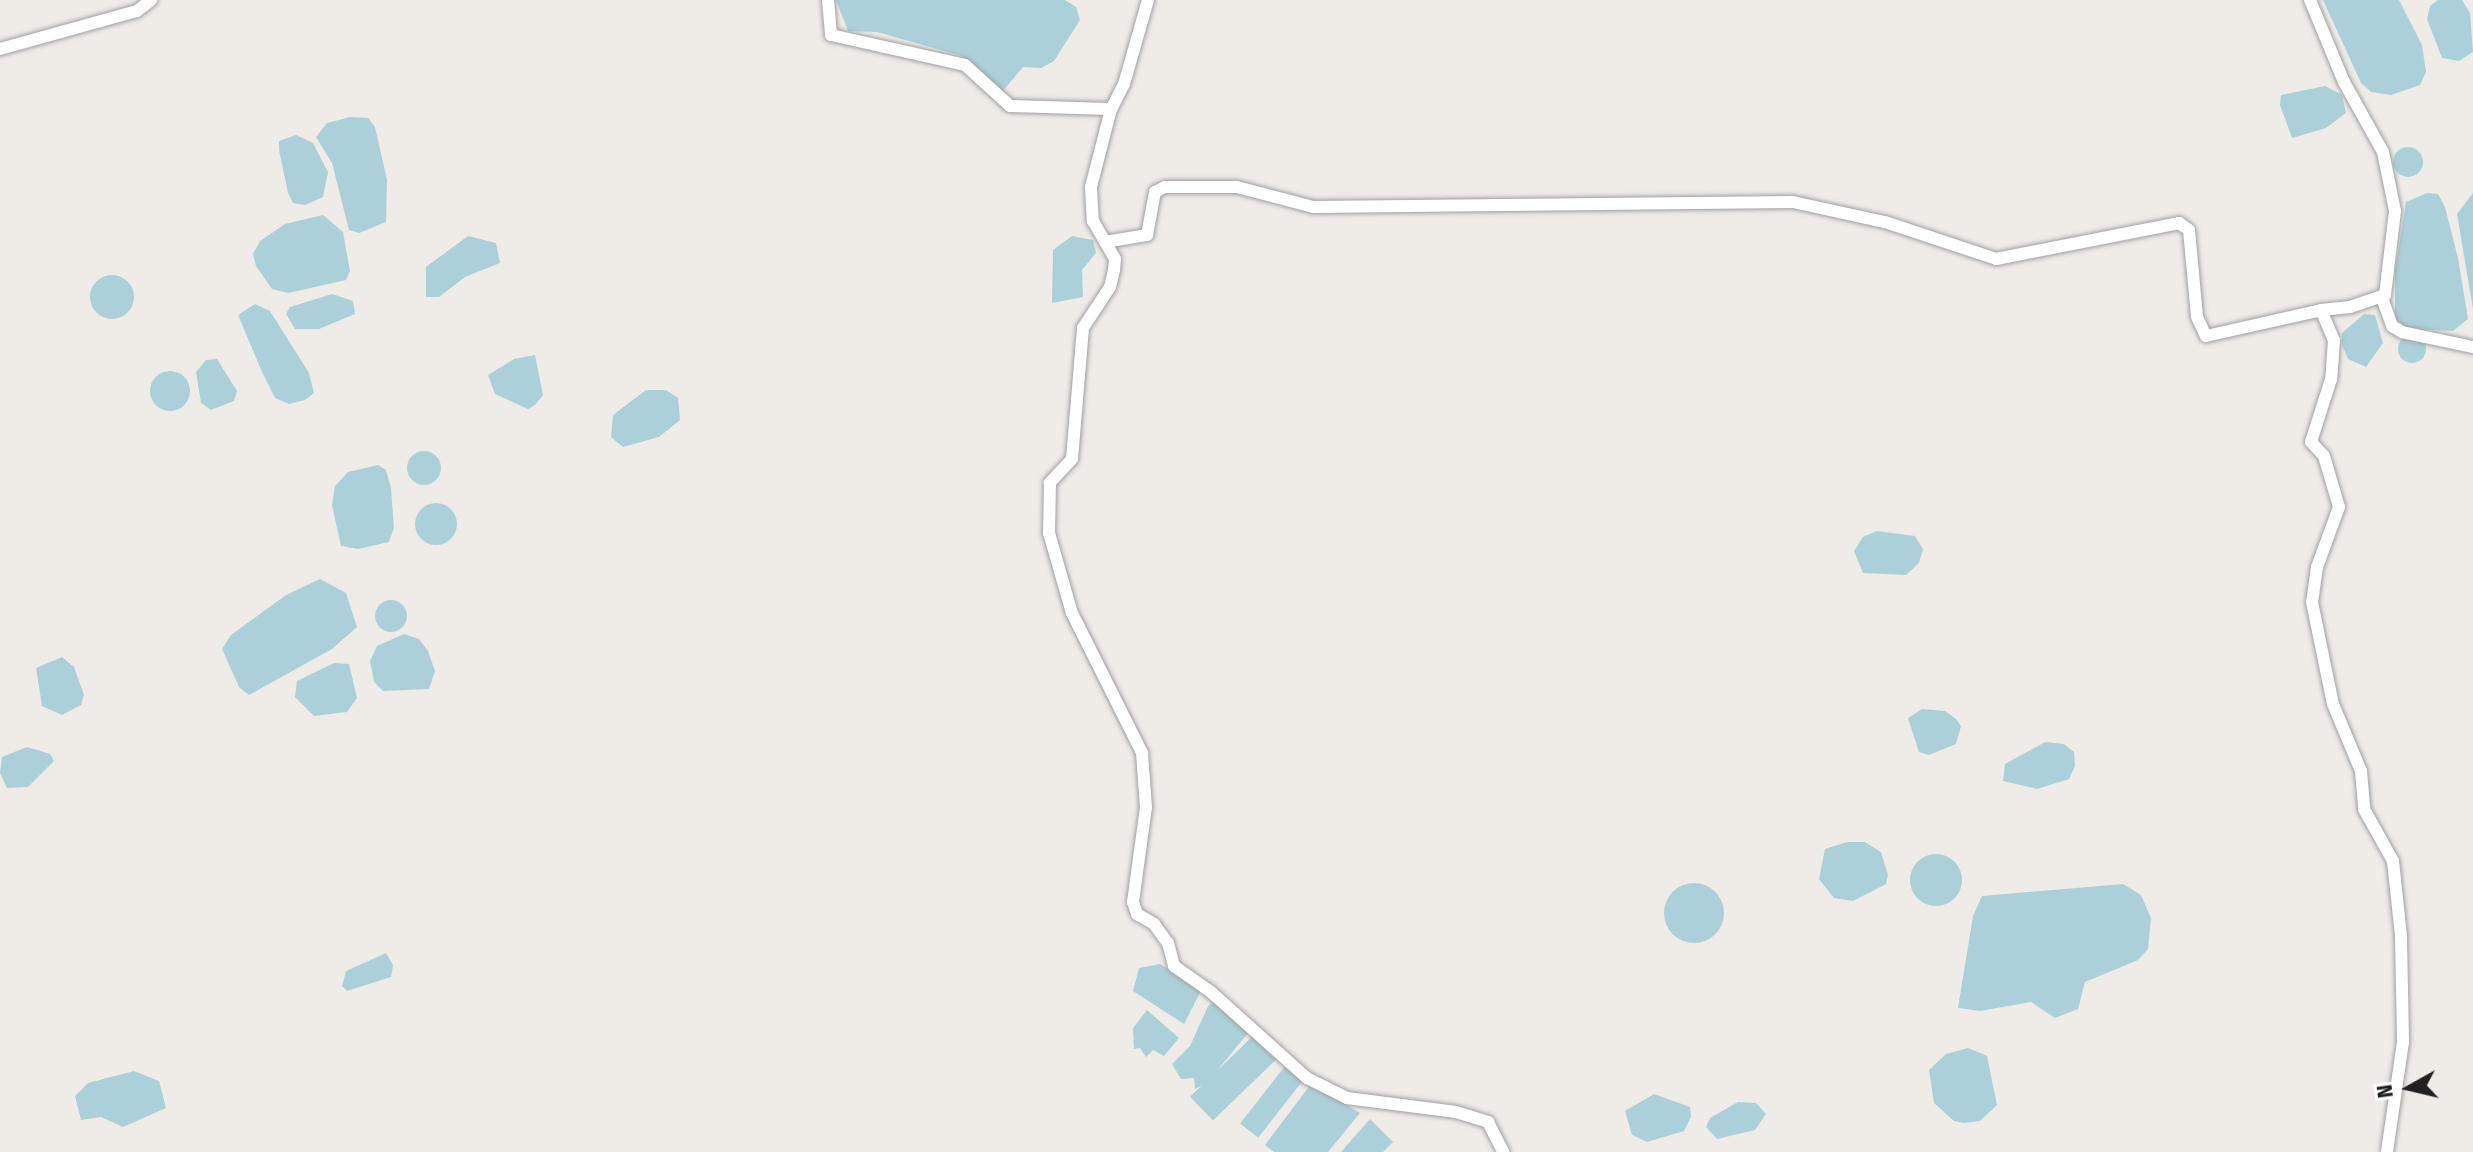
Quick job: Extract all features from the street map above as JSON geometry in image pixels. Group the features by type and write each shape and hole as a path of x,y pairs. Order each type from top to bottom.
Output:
{"street":[{"path":"0,49 137,11 151,0"},
{"path":"828,0 831,35 965,65 1010,106 1111,109"},
{"path":"1148,0 1124,84 1111,109 1091,187 1093,221 1105,242 1114,270 1110,287 1083,328 1072,459 1050,483 1049,533 1079,635 1142,753 1146,807 1130,892 1137,914 1168,943 1174,966 1211,992 1285,1062 1326,1091 1488,1122 1503,1152"},
{"path":"2310,0 2344,82 2386,160 2395,211 2382,298 2392,326 2402,332 2473,347"},
{"path":"1105,242 1147,235 1155,192 1165,187 1237,187 1313,207 1793,202 1885,222 1996,259 2179,223 2189,230 2197,317 2206,336 2382,298"},
{"path":"2321,310 2334,340 2331,379 2311,442 2324,456 2339,507 2317,567 2312,602 2333,704 2361,771 2364,809 2393,861 2401,936 2403,1042 2387,1152"}],"water":[{"path":"836,0 1065,0 1076,7 1080,20 1054,61 1041,68 1023,67 1002,92 962,56 877,32 848,31"},
{"path":"2323,0 2399,0 2422,45 2426,72 2420,85 2391,95 2371,92 2361,83"},
{"path":"2438,0 2462,0 2470,13 2473,52 2459,61 2442,58 2427,19 2430,6"},
{"path":"2325,86 2342,95 2346,113 2326,128 2292,138 2280,105 2281,95"},
{"path":"350,117 368,118 375,127 387,180 386,222 359,233 349,230 332,163 316,137 327,123"},
{"path":"296,135 313,143 328,172 323,197 305,205 293,203 288,193 279,150 279,141"},
{"path":"2408,147 2414,148 2422,156 2422,168 2414,176 2408,177 2402,176 2394,168 2393,162 2394,156 2402,148"},
{"path":"2427,193 2438,194 2445,207 2458,258 2468,319 2453,331 2411,329 2395,320 2395,271 2406,202"},
{"path":"2473,193 2473,309 2457,214"},
{"path":"323,215 343,232 350,271 346,280 288,293 272,289 256,266 253,254 260,241 285,224"},
{"path":"468,236 496,243 500,263 465,277 439,297 426,297 426,267"},
{"path":"1072,236 1093,240 1096,253 1082,270 1083,297 1052,303 1053,250"},
{"path":"112,275 128,281 134,297 128,313 112,319 96,313 90,297 96,281"},
{"path":"332,294 353,301 355,314 319,329 295,329 286,314 290,307"},
{"path":"255,304 270,311 309,373 314,393 305,400 289,404 275,398 238,315"},
{"path":"2364,314 2375,315 2383,343 2366,367 2348,359 2342,345 2342,333"},
{"path":"2412,335 2422,339 2426,349 2422,359 2412,363 2402,359 2398,349 2402,339"},
{"path":"535,355 543,395 535,405 528,409 495,394 488,375 514,359"},
{"path":"217,359 237,391 234,401 211,410 201,403 196,372 206,360"},
{"path":"170,371 184,377 190,391 184,405 170,411 156,405 150,391 156,377"},
{"path":"646,390 666,390 678,398 680,420 659,437 623,447 611,437 613,415"},
{"path":"424,451 436,456 441,468 436,480 424,485 412,480 407,468 412,456"},
{"path":"378,465 386,470 391,488 394,528 389,542 358,549 341,546 332,505 335,486 348,472"},
{"path":"436,503 451,509 457,524 451,539 436,545 421,539 415,524 421,509"},
{"path":"1877,531 1915,536 1923,549 1919,563 1906,575 1863,573 1854,551 1863,537"},
{"path":"320,579 346,593 357,627 332,649 249,695 239,687 222,649 231,635 286,595"},
{"path":"391,600 402,605 407,616 402,627 391,632 380,627 375,616 380,605"},
{"path":"404,634 419,639 428,651 435,671 429,689 383,691 374,682 370,661 377,646"},
{"path":"62,657 74,667 84,695 81,705 62,715 42,706 36,668"},
{"path":"334,663 349,664 357,698 347,712 314,716 295,697 297,681"},
{"path":"1922,709 1945,711 1956,719 1961,726 1956,744 1929,755 1919,752 1908,718"},
{"path":"2045,742 2064,744 2074,752 2075,766 2069,779 2037,789 2003,781 2005,764"},
{"path":"27,747 50,754 54,761 28,787 7,788 0,773 2,757"},
{"path":"1847,842 1865,842 1881,852 1888,875 1886,884 1853,901 1834,898 1819,879 1825,849"},
{"path":"1936,854 1954,862 1962,880 1954,898 1936,906 1918,898 1910,880 1918,862"},
{"path":"1694,883 1705,885 1715,892 1722,902 1722,924 1715,934 1705,941 1694,943 1683,941 1673,934 1666,924 1664,913 1666,902 1673,892 1683,885"},
{"path":"2123,884 2141,895 2151,918 2148,949 2138,960 2085,982 2078,1009 2055,1018 2031,1002 1980,1011 1958,1008 1973,916 1982,896"},
{"path":"386,953 393,965 391,977 347,991 342,986 346,971"},
{"path":"1160,964 1202,989 1184,1024 1133,991 1139,968"},
{"path":"1216,1001 1248,1033 1207,1083 1195,1089 1194,1078 1181,1079 1172,1064 1190,1046 1208,1006"},
{"path":"1147,1010 1179,1038 1164,1056 1153,1050 1146,1057 1140,1048 1134,1049 1133,1028"},
{"path":"1254,1035 1277,1059 1213,1121 1190,1097"},
{"path":"1968,1048 1987,1056 1997,1105 1980,1121 1964,1123 1954,1121 1934,1103 1929,1070 1946,1054"},
{"path":"1285,1066 1303,1080 1258,1138 1240,1124"},
{"path":"134,1071 159,1081 166,1108 123,1127 101,1117 81,1120 75,1096 88,1083"},
{"path":"1311,1084 1360,1113 1328,1152 1274,1152 1265,1145"},
{"path":"1654,1094 1690,1107 1691,1117 1684,1131 1647,1142 1632,1135 1625,1111"},
{"path":"1738,1102 1756,1103 1766,1114 1755,1130 1717,1139 1706,1127 1710,1118"},
{"path":"1370,1119 1393,1142 1383,1152 1341,1152"}]}
